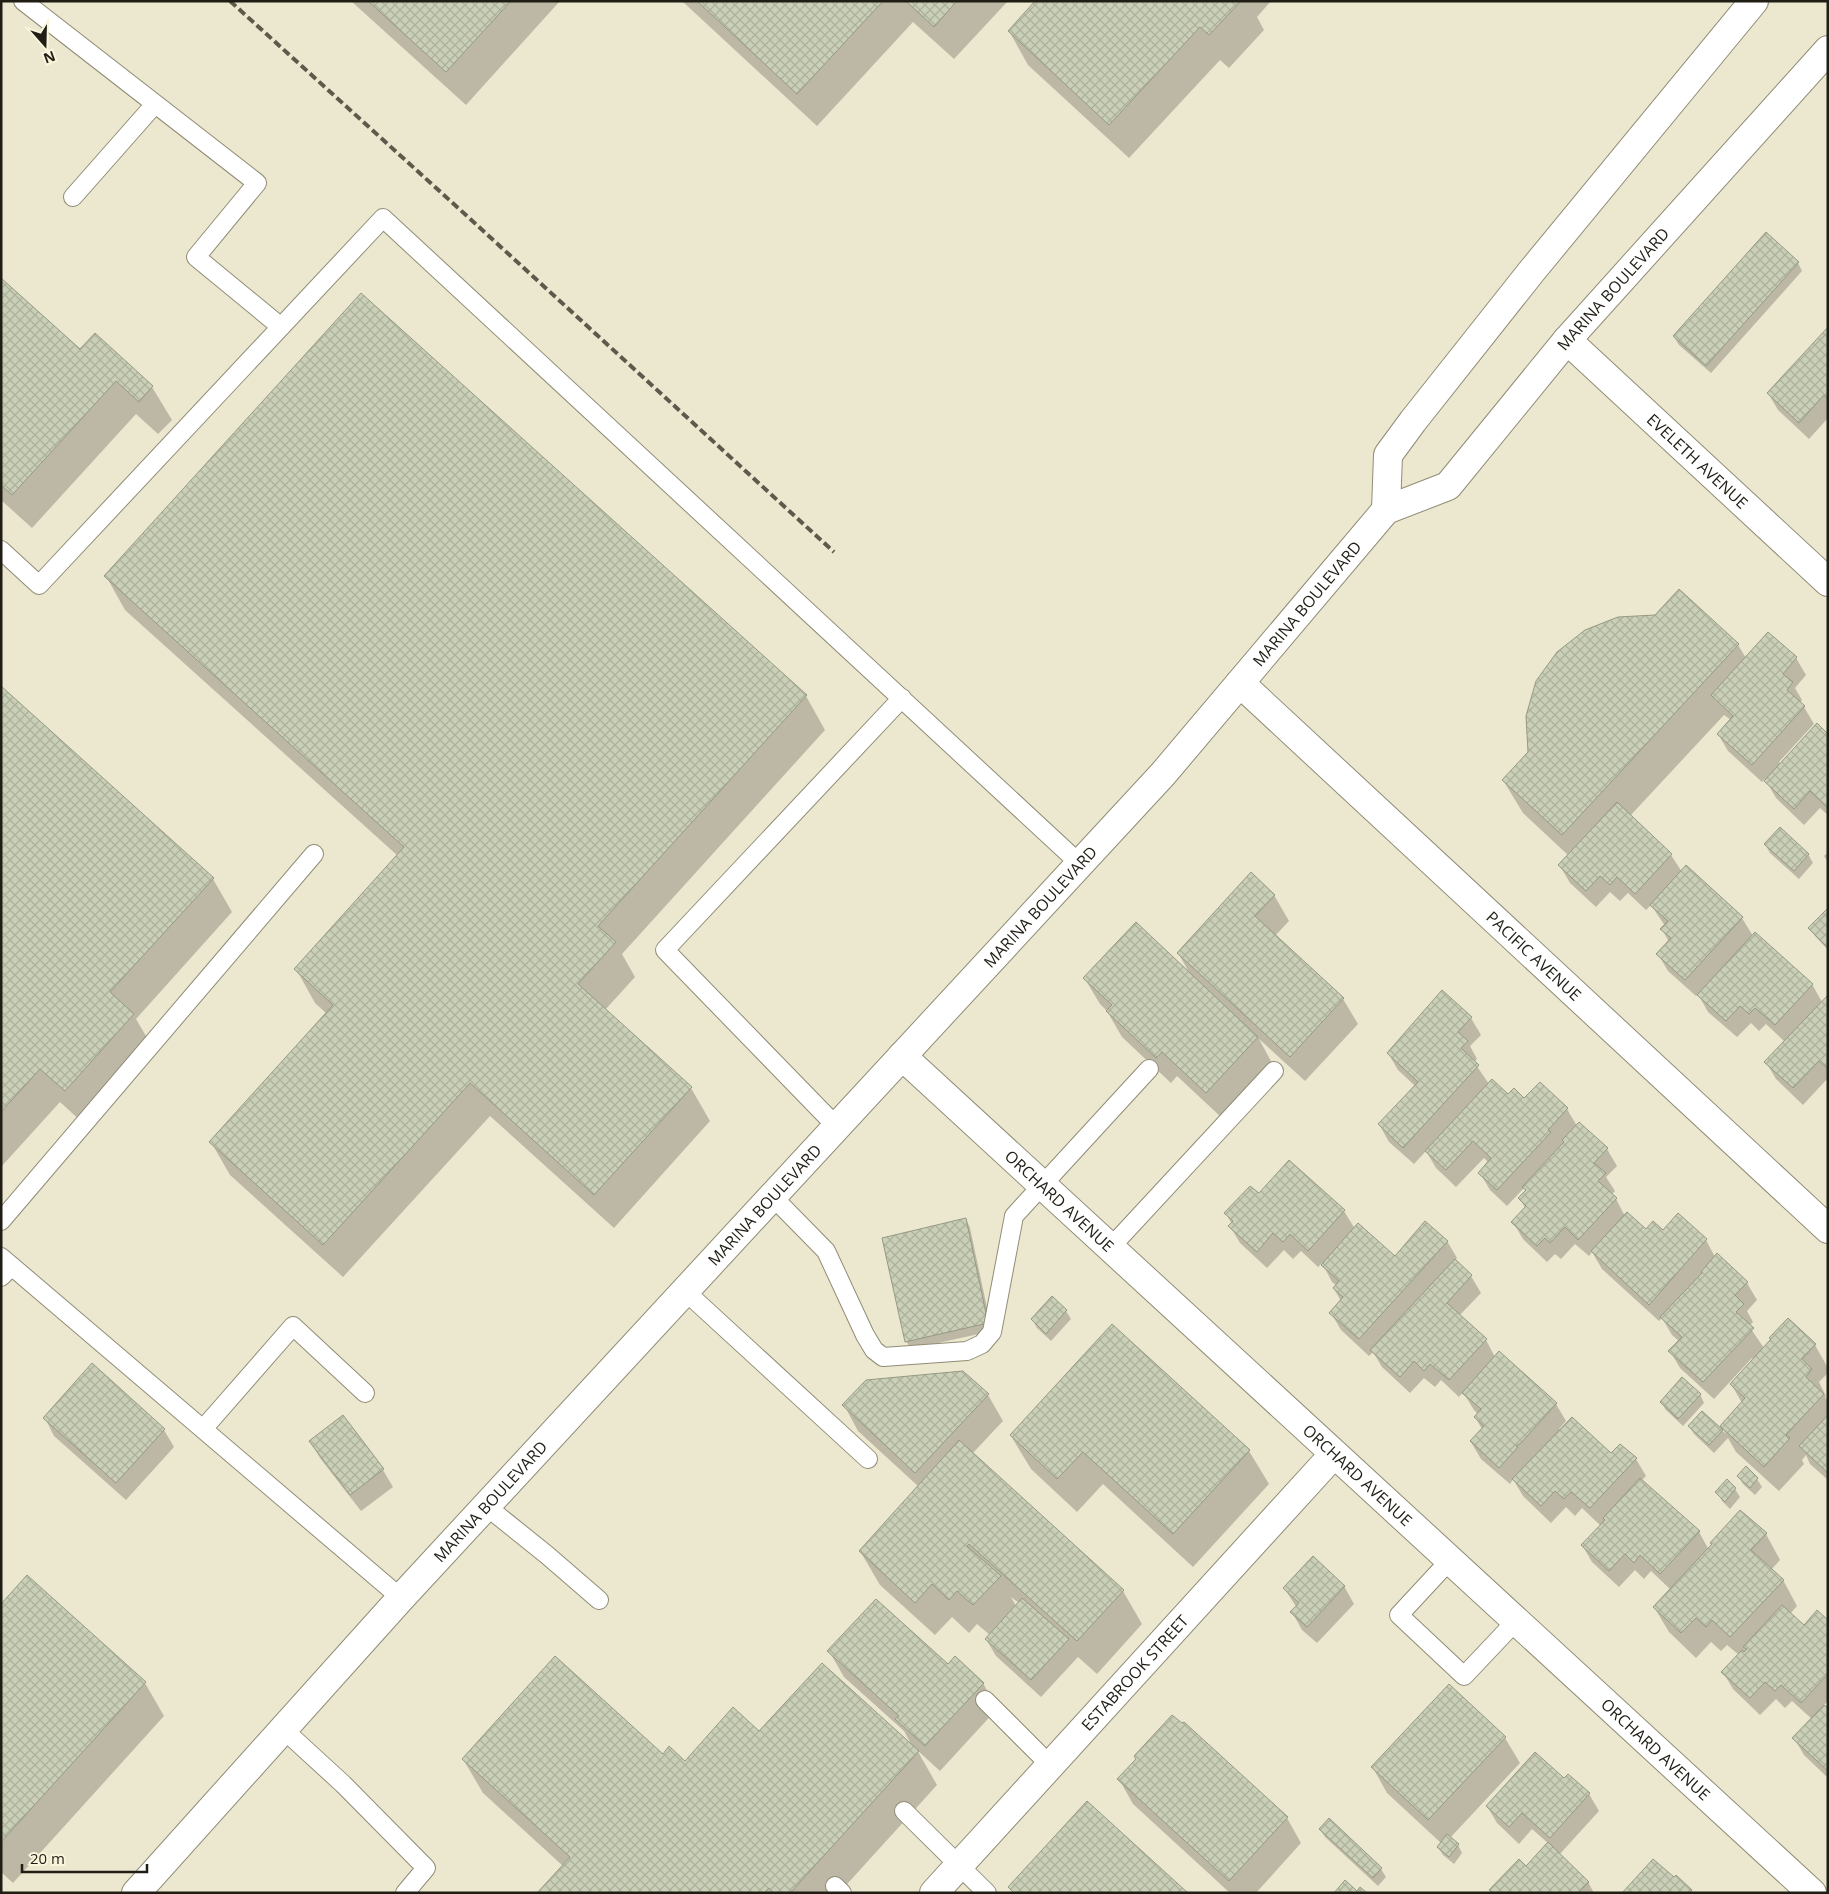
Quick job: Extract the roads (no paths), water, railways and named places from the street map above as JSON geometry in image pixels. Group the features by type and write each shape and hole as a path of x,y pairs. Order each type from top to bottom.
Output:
{"main road":[{"path":"1386,510 1388,455 1531,272 1754,1"},
{"name":"MARINA BOULEVARD","path":"136,1893 400,1598 1163,774 1386,510 1448,486 1567,340 1828,50"},
{"name":"EVELETH AVENUE","path":"1567,340 1828,582"},
{"name":"PACIFIC AVENUE","path":"1240,683 1828,1229"},
{"name":"ORCHARD AVENUE","path":"902,1056 1812,1893"},
{"name":"ESTABROOK STREET","path":"934,1893 1334,1454"}],"lane":[{"path":"23,1 257,183 196,257 281,327"},
{"path":"73,197 155,104"},
{"path":"1,550 39,585 383,218 1080,864"},
{"path":"837,1127 666,950 902,698"},
{"path":"1,1222 314,854"},
{"path":"772,1196 826,1251 865,1335 874,1350 883,1357 967,1351 982,1344 992,1332 1014,1216 1149,1069"},
{"path":"1110,1248 1274,1071"},
{"path":"5,1267 203,1429 400,1598"},
{"path":"684,1291 868,1459"},
{"path":"203,1429 293,1326 365,1393"},
{"path":"486,1506 599,1600"},
{"path":"1450,1560 1399,1615 1464,1676 1516,1621"},
{"path":"985,1700 1050,1766"},
{"path":"283,1729 343,1784 426,1868 405,1893"},
{"path":"904,1811 987,1893"}],"railway":[{"path":"230,1 834,552"}]}
